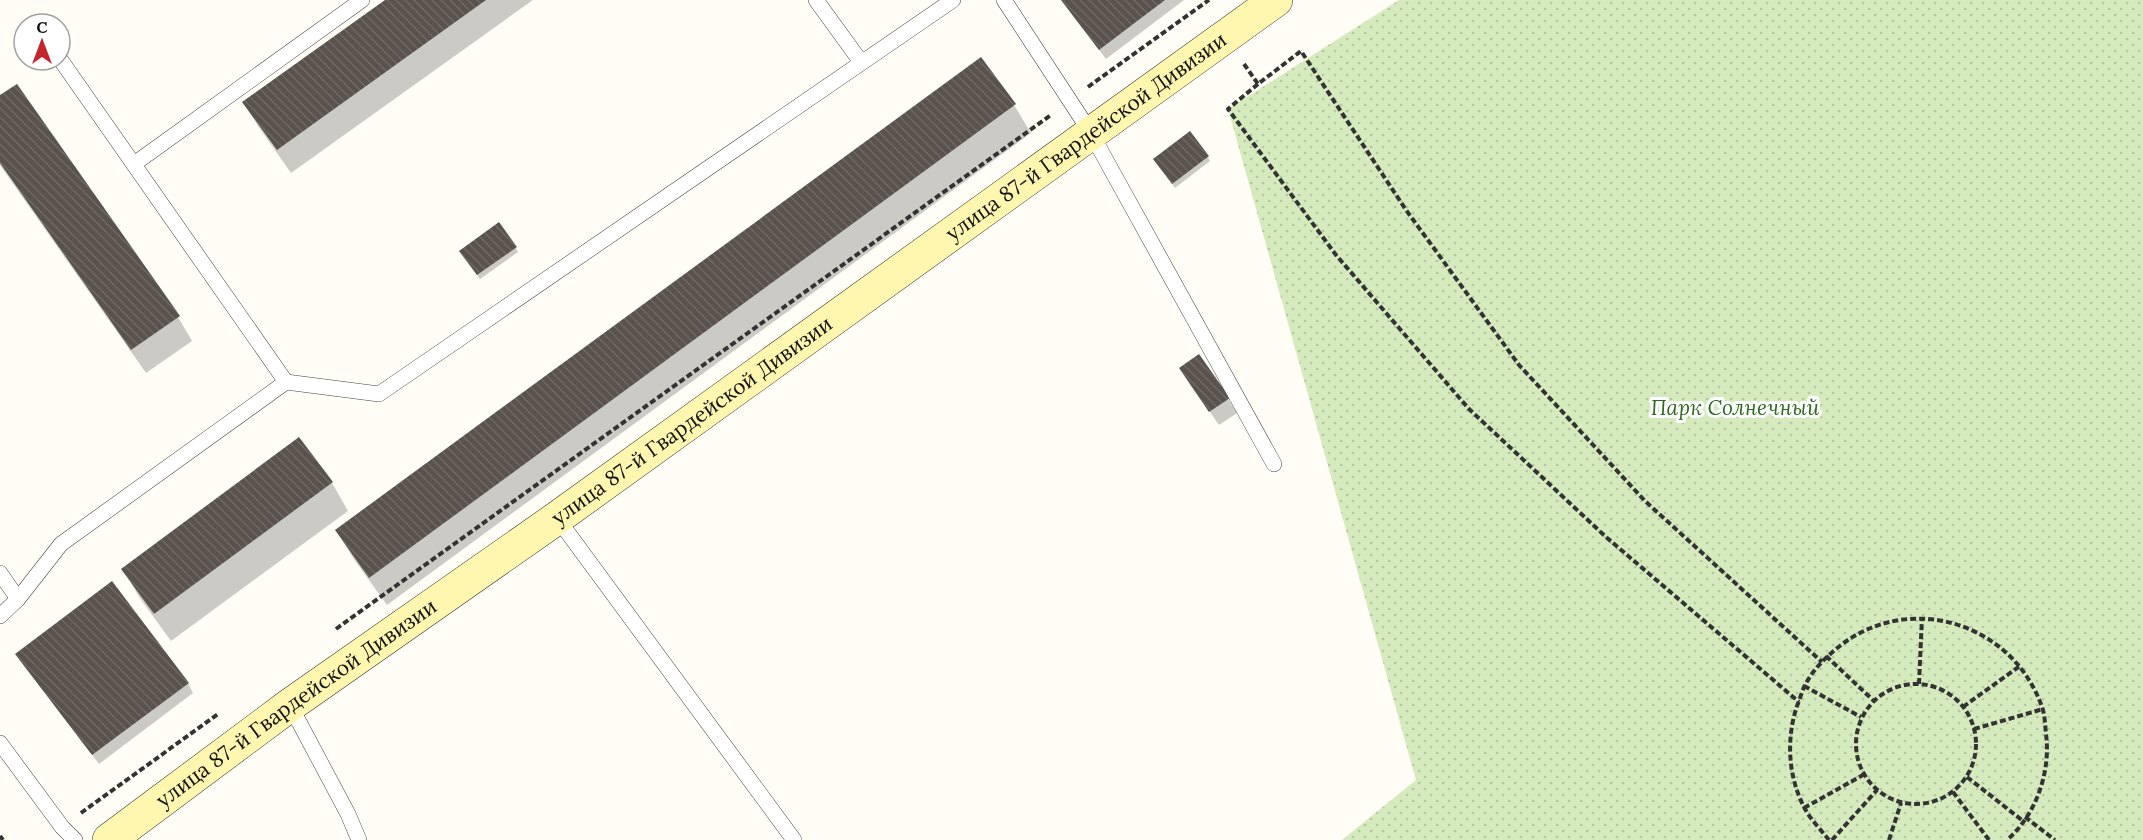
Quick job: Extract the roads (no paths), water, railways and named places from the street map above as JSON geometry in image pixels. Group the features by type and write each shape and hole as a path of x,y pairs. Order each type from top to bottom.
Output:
{"street":[{"name":"улица 87-й Гвардейской Дивизии","path":"109,840 290,705 557,518 1276,0"}],"lane":[{"path":"134,164 362,0"},
{"path":"816,0 861,62"},
{"path":"0,616 18,599 61,544 286,382 379,394 953,0"},
{"path":"1004,0 1091,133 1274,464"},
{"path":"69,72 286,382"},
{"path":"557,518 794,840"},
{"path":"0,573 18,599"},
{"path":"290,705 348,814 359,840"},
{"path":"0,743 62,827 75,840"}],"park label":[{"name":"Парк Солнечный","path":"1735,408"}]}
